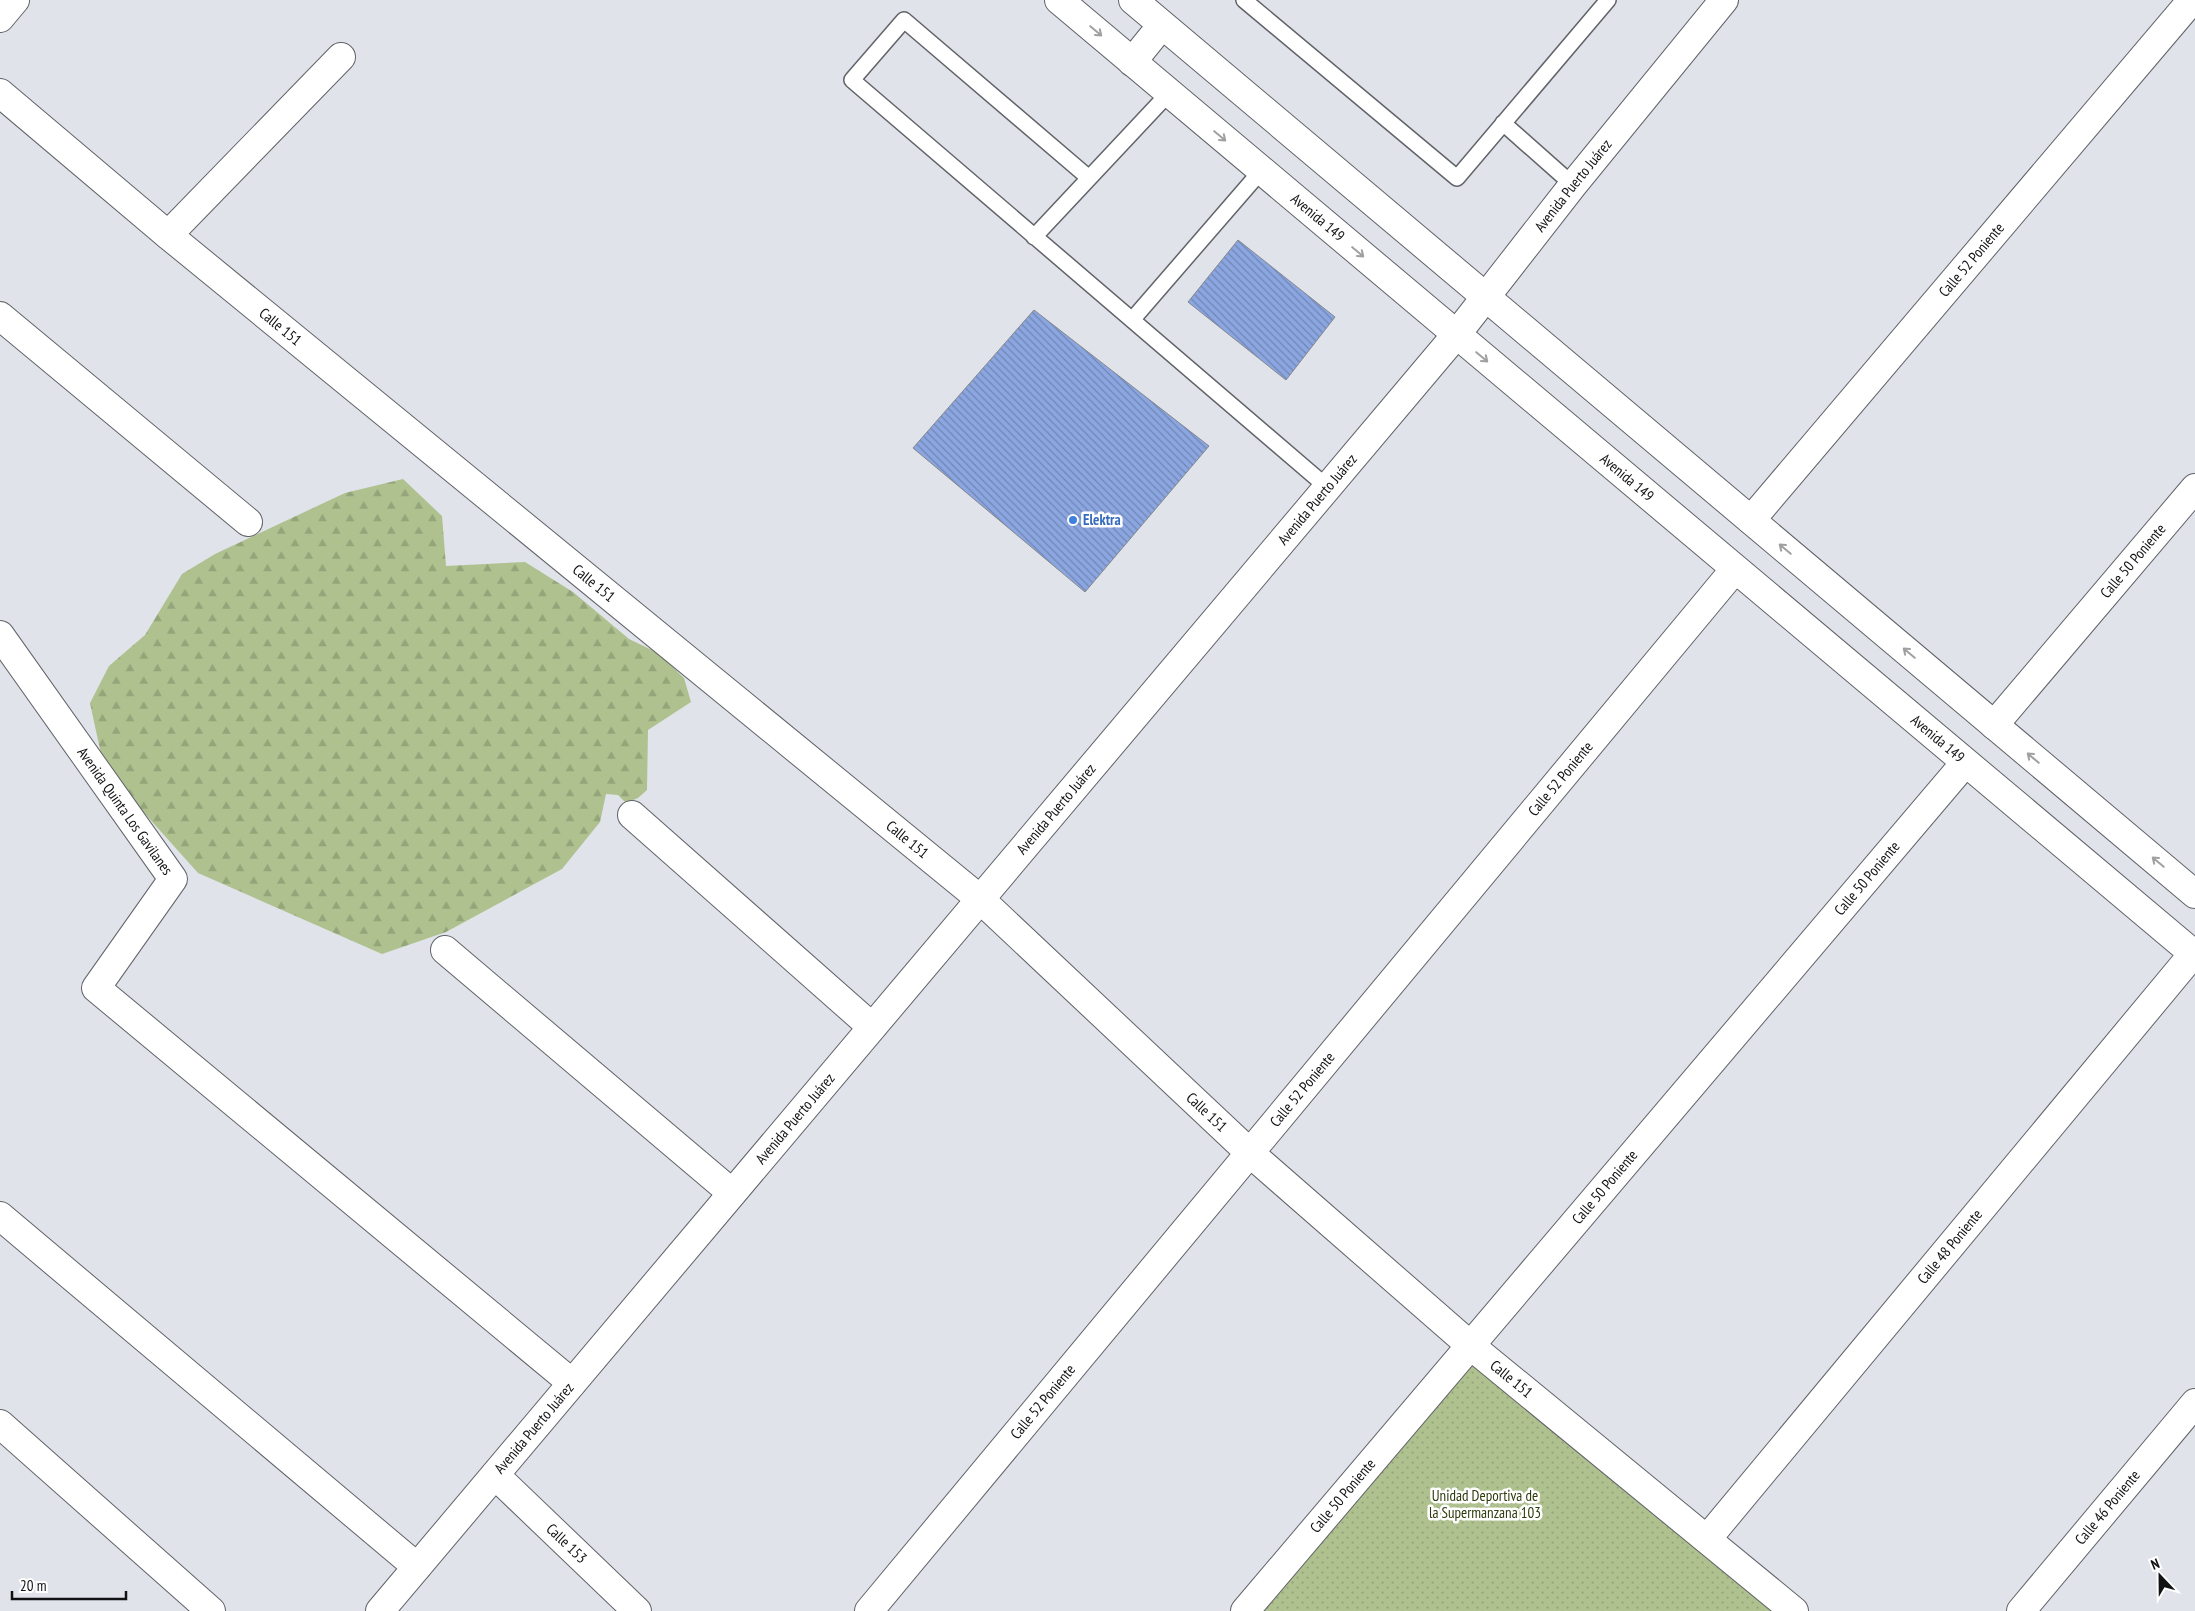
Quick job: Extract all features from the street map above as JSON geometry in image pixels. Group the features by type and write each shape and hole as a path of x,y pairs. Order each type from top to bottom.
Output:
{"street":[{"path":"0,18 15,0"},
{"name":"Avenida 149","path":"1058,0 2194,955"},
{"path":"1133,0 2195,894"},
{"name":"Avenida Puerto Juárez","path":"380,1611 1456,334 1573,185 1724,0"},
{"name":"Calle 52 Poniente","path":"1751,520 2192,0"},
{"path":"1132,62 1162,25"},
{"path":"168,235 341,57"},
{"name":"Calle 151","path":"0,93 168,235 980,899 1250,1153 1471,1346 1794,1611"},
{"path":"0,316 248,522"},
{"name":"Calle 50 Poniente","path":"1994,725 2195,488"},
{"name":"Calle 52 Poniente","path":"870,1611 1735,568"},
{"name":"Avenida Quinta Los Gavilanes","path":"0,635 173,879 96,988 572,1383"},
{"name":"Calle 50 Poniente","path":"1245,1611 1965,763"},
{"path":"632,816 872,1028"},
{"path":"445,950 732,1193"},
{"name":"Calle 48 Poniente","path":"1707,1539 2194,955"},
{"path":"0,1216 417,1567"},
{"name":"Calle 46 Poniente","path":"2021,1611 2195,1403"},
{"path":"0,1424 211,1611"},
{"name":"Calle 153","path":"495,1475 637,1611"}],"lane":[{"path":"1244,0 1457,178 1608,0"},
{"path":"1089,178 904,20 852,80 1327,487"},
{"path":"1034,237 1169,93"},
{"path":"1503,123 1573,185"},
{"path":"1132,320 1261,171"}],"green space":[{"path":"403,479 442,516 446,566 525,562 573,592 629,639 658,653 684,678 691,702 648,730 647,790 638,798 626,803 618,795 606,794 600,822 562,869 446,932 382,954 198,873 104,768 90,703 109,666 145,635 182,574 215,554 345,493"},
{"name":"Unidad Deportiva de la Supermanzana 103","path":"1473,1356 1778,1611 1256,1611"}],"building":[{"path":"1238,240 1335,317 1286,380 1188,302"},
{"name":"Elektra","path":"1034,310 1209,446 1085,592 913,448"}],"place":[{"name":"Elektra","path":"1073,520"}]}
